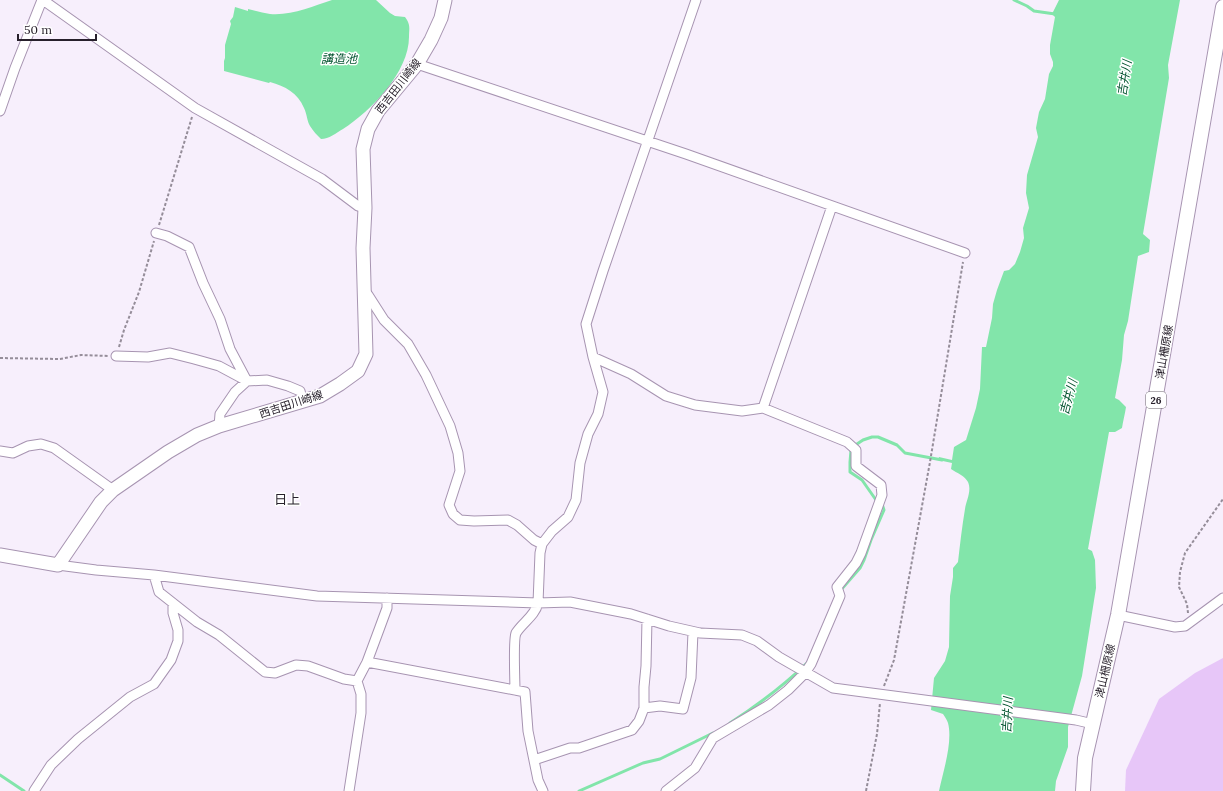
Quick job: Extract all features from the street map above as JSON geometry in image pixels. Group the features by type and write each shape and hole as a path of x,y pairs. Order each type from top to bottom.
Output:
{"main road":[{"name":"西吉田川崎線","path":"58,565 101,502 113,490 174,449 197,435 219,426 320,396 358,371 366,354 363,248 365,208 363,149 368,129 378,111 417,64 431,40 441,18 445,0"},
{"name":"津山柵原線","path":"1083,791 1085,758 1118,615 1223,7"},
{"path":"0,555 58,565"}],"street":[{"path":"0,111 15,68 43,0 195,108 322,180 358,206 365,208"},
{"path":"515,690 515,635 537,610 540,552 542,544 552,531 568,517 576,500 580,463 588,434 598,414 602,392 586,324 696,0"},
{"path":"417,64 648,142 965,253"},
{"path":"763,408 832,206"},
{"path":"156,233 167,236 189,247 220,319 230,349 248,380"},
{"path":"364,290 384,320 408,344 426,375 450,426 458,453 460,471 449,505 453,514 460,520 508,520 517,525 534,540 542,544"},
{"path":"116,356 148,357 170,353 219,366 248,380 267,380 288,386 300,391 303,402"},
{"path":"593,357 631,374 666,396 694,405 742,411 763,408 847,442 856,450 856,466 881,485 882,494 861,553 856,563 837,587 840,596 811,664 805,673 788,690 769,705 713,738 695,768 666,791"},
{"path":"219,426 220,414 235,392 248,380"},
{"path":"0,451 13,453 28,446 42,444 54,448 113,490"},
{"path":"58,565 154,575 317,596 538,603 570,602 631,614 693,632 742,635 756,641 805,673 833,688 884,696 1076,720 1093,724"},
{"path":"154,575 159,592 197,622 219,635 265,672 275,673 296,665 308,666 357,681"},
{"path":"349,791 361,713 361,694 357,681 367,662 387,608 387,598"},
{"path":"1118,615 1175,627 1185,626 1223,598"},
{"path":"34,791 51,765 78,739 130,698 154,684 171,660 178,641 178,630 173,613 173,603"},
{"path":"534,760 570,748 579,748 632,730 639,721 644,708 647,619"},
{"path":"644,708 660,706 683,709 692,678 693,632"},
{"path":"367,662 525,692 528,731 538,780 543,791"}],"path":[{"path":"0,358 60,360 81,355 116,356 124,330 139,292 195,108"},
{"path":"866,791 884,696 894,660 930,462 965,253"},
{"path":"1190,622 1186,604 1179,587 1180,572 1185,553 1223,499"}],"shaded area":[{"path":"1223,658 1223,791 1125,791 1126,770 1159,699 1195,673"}],"water":[{"name":"講造池","path":"332,0 376,0 395,16 405,17 409,24 409,37 403,64 396,77 376,101 365,112 343,129 332,136 321,139 310,126 305,110 295,94 286,88 270,82 269,83 224,71 225,45 231,24 230,21 233,17 235,7 267,14 286,14"},
{"name":"吉井川","path":"1059,0 1180,0 1168,65 1169,78 1143,234 1150,240 1149,252 1138,256 1115,398 1126,407 1122,428 1115,432 1109,432 1088,549 1092,551 1095,560 1096,588 1082,676 1068,727 1068,747 1056,781 1055,791 939,791 947,757 949,731 948,722 943,714 931,710 934,678 945,661 949,647 950,596 953,568 958,562 969,485 965,478 951,469 952,463 938,460 939,457 952,460 954,447 966,440 980,389 982,347 986,347 992,318 993,304 997,290 1004,271 1009,270 1015,264 1024,238 1023,228 1029,208 1026,193 1027,175 1038,137 1036,128 1039,112 1045,99 1049,74 1053,66 1050,54 1050,45 1055,17 1052,14"}],"waterway":[{"path":"1014,0 1034,11 1055,14"},
{"path":"840,591 860,568 884,510 882,504 876,500 862,480 850,472 851,450 863,440 878,437 897,445 905,453 942,460"},
{"path":"730,723 770,695 807,663"},
{"path":"579,791 643,763 660,759 713,733"},
{"path":"0,775 24,791"}],"district":[{"name":"日上","path":"287,499"}]}
